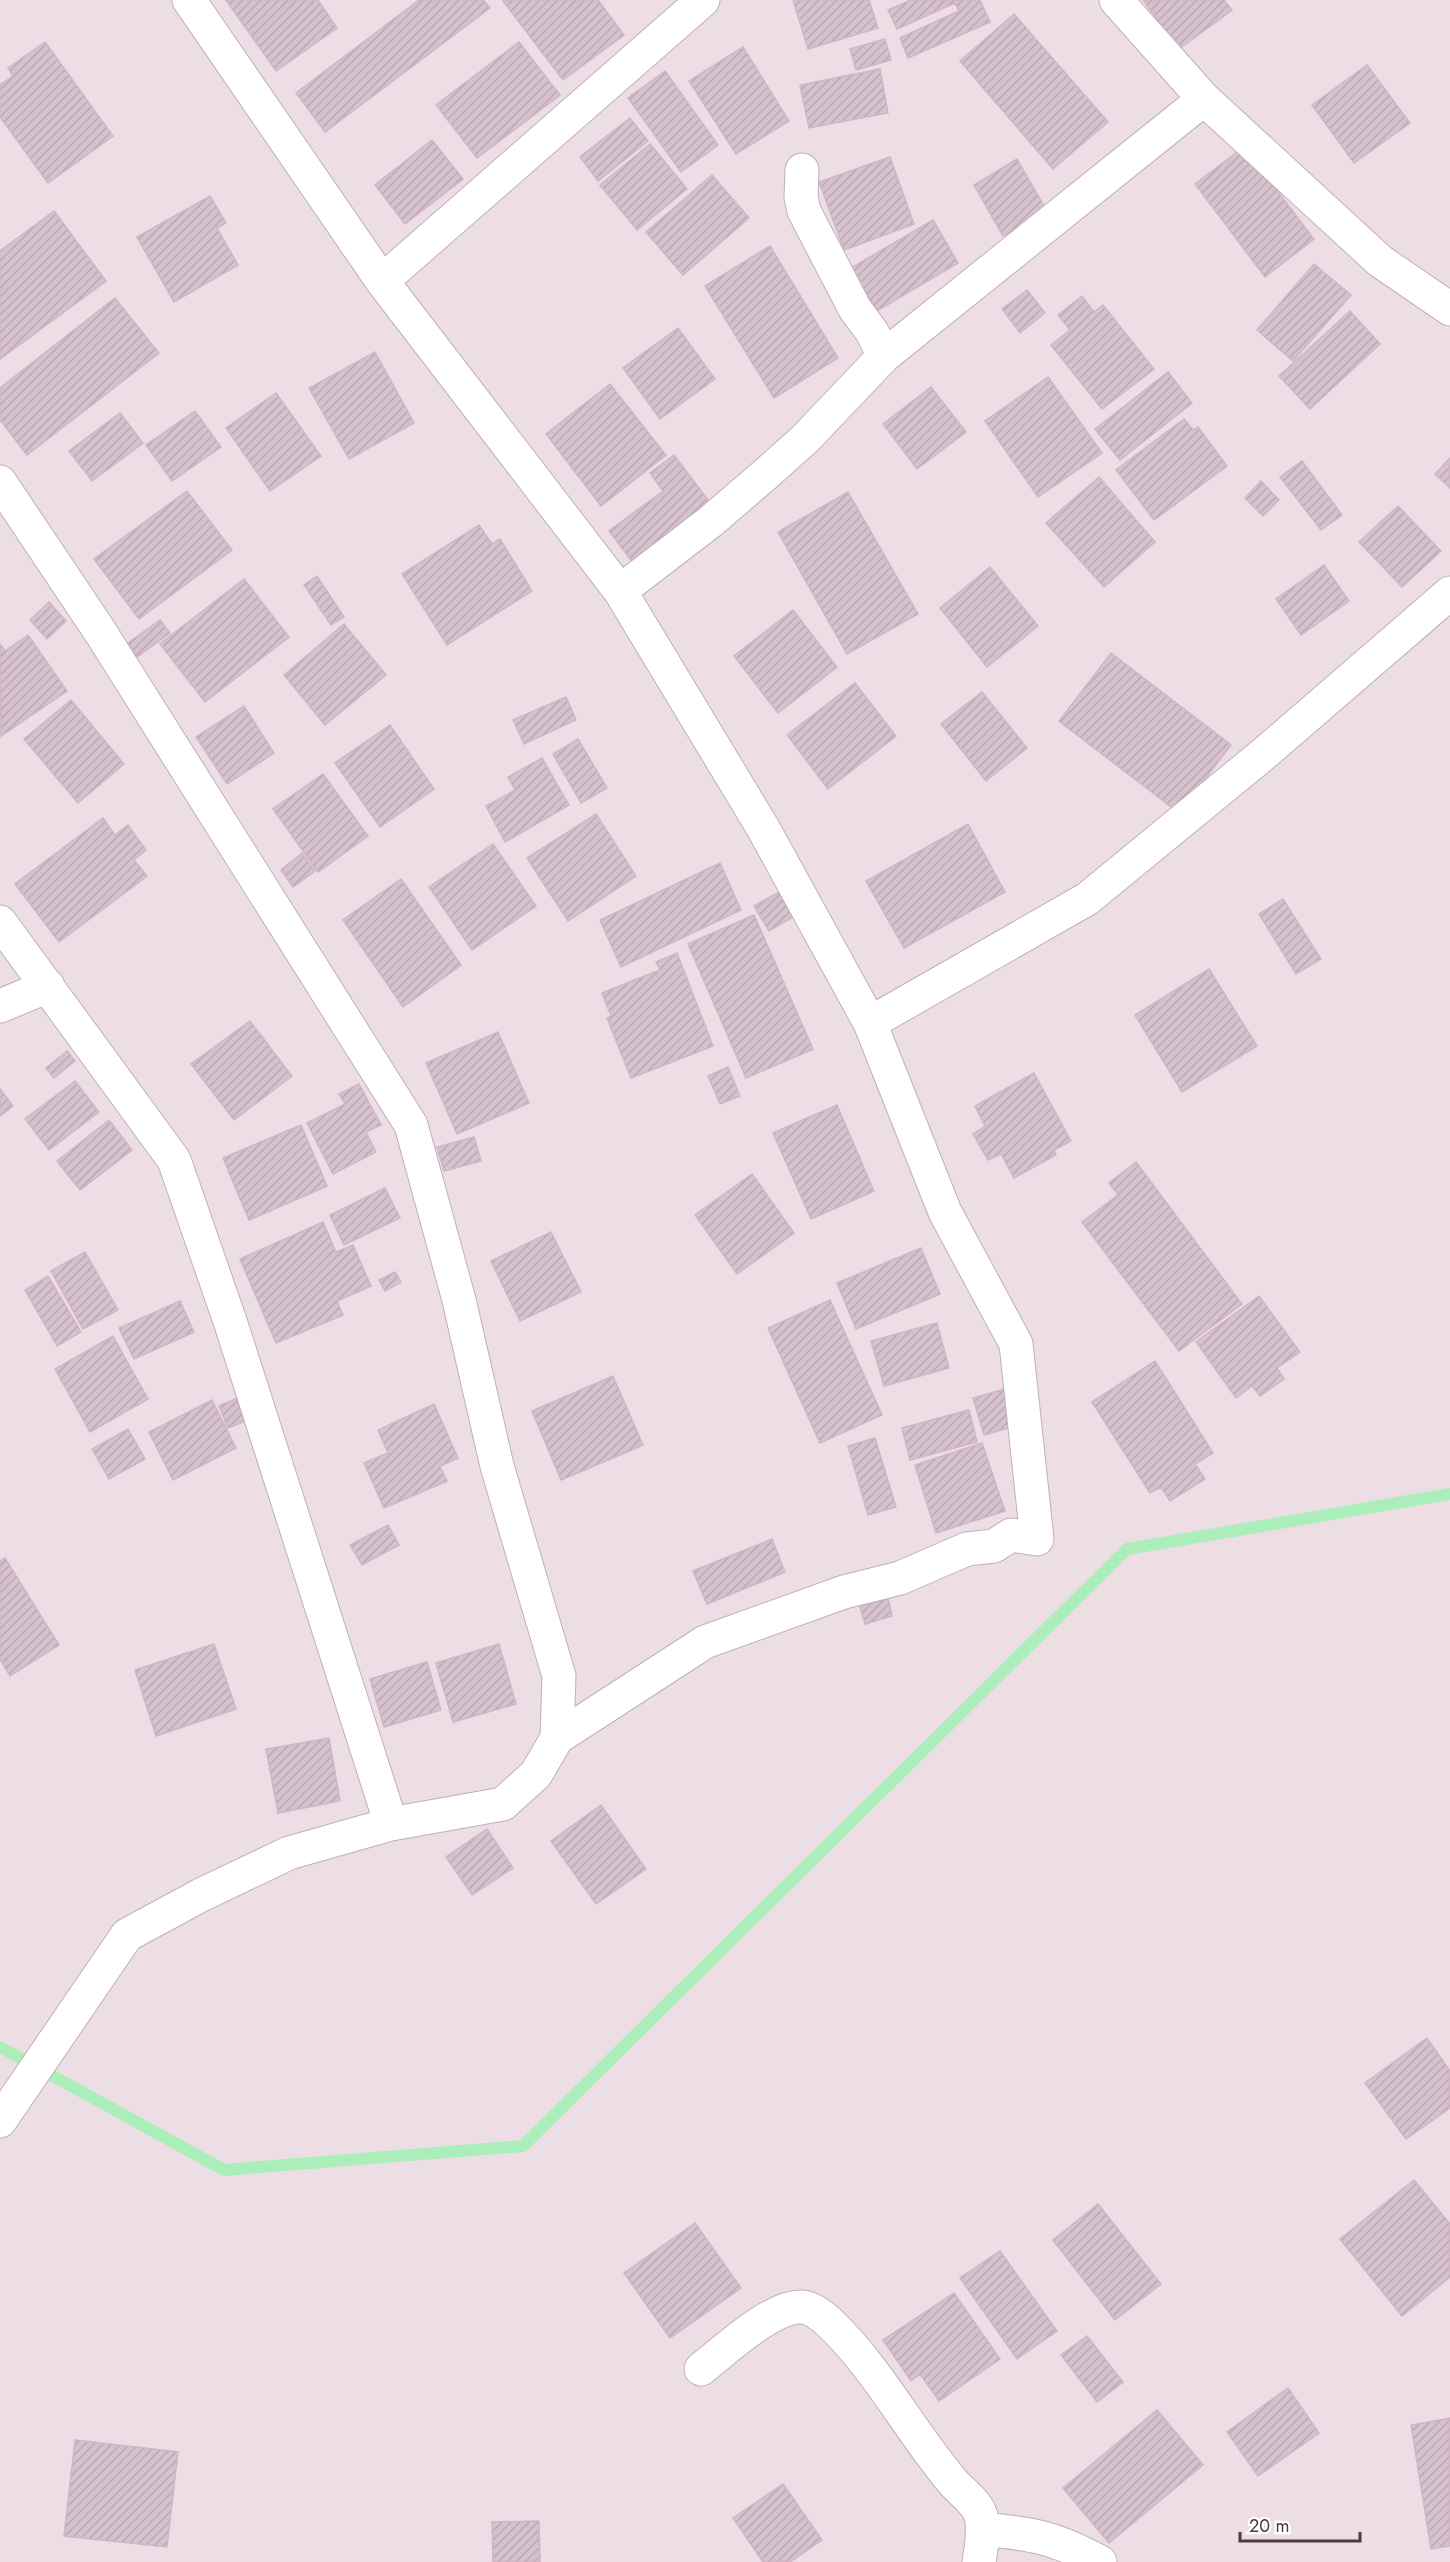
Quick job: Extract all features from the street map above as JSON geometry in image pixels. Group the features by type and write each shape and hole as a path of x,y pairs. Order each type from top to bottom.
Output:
{"street":[{"path":"0,2121 127,1935 201,1895 289,1853 391,1824 503,1804 536,1774 557,1738 705,1642 844,1592 900,1578 967,1549 994,1545 1011,1535 1037,1539 1016,1344 945,1212 870,1023 763,828 620,591 382,281 189,0"},
{"path":"382,281 703,0"},
{"path":"1116,0 1204,99 1380,261 1450,309"},
{"path":"620,591 710,522 805,439 884,356 1204,99"},
{"path":"802,170 801,197 804,211 855,309 872,332 884,356"},
{"path":"0,482 101,633 411,1125 459,1300 497,1466 559,1676 557,1738"},
{"path":"870,1023 1087,899 1266,752 1450,593"},
{"path":"0,922 174,1160 230,1321 391,1824"},
{"path":"0,1006 48,986"},
{"path":"701,2369 781,2311 802,2307 814,2311 831,2324 860,2356 952,2482 974,2504 981,2517 979,2562"},
{"path":"981,2529 1035,2534 1064,2543 1100,2562"}],"shaded area":[{"path":"0,0 1450,0 1450,2562 0,2562"}],"building":[{"path":"226,0 318,0 337,28 276,71"},
{"path":"419,0 483,0 490,8 325,132 296,93"},
{"path":"598,0 624,35 563,80 503,1"},
{"path":"793,0 869,0 878,28 808,49"},
{"path":"911,0 980,0 990,22 908,58 900,38 959,11 955,3 897,29 888,10"},
{"path":"1143,0 1224,0 1232,10 1179,49"},
{"path":"1014,14 1108,122 1053,169 960,61"},
{"path":"885,39 891,60 856,70 850,49"},
{"path":"45,42 113,136 48,183 0,117 0,85 13,76 8,68"},
{"path":"519,42 560,95 477,158 436,105"},
{"path":"743,47 789,121 736,154 689,81"},
{"path":"1367,65 1410,123 1354,163 1312,105"},
{"path":"880,69 888,113 809,128 800,85"},
{"path":"665,71 718,145 681,172 628,98"},
{"path":"630,118 648,141 598,181 580,157"},
{"path":"432,140 463,179 405,224 375,185"},
{"path":"650,144 687,189 637,230 600,185"},
{"path":"1244,147 1314,239 1265,277 1195,184"},
{"path":"890,157 914,224 844,250 819,182"},
{"path":"1017,159 1047,211 1003,236 974,185"},
{"path":"712,175 749,218 683,275 646,232"},
{"path":"210,196 226,223 217,228 238,265 174,302 137,237"},
{"path":"54,211 106,281 0,359 0,251"},
{"path":"933,220 958,263 877,311 851,268"},
{"path":"770,246 838,358 774,398 705,286"},
{"path":"1314,264 1351,295 1293,361 1257,330"},
{"path":"1027,290 1045,313 1020,333 1002,309"},
{"path":"1082,296 1094,312 1103,305 1154,369 1102,409 1051,345 1070,330 1058,315"},
{"path":"115,298 159,353 27,455 0,420 0,388"},
{"path":"1350,311 1380,344 1310,409 1279,376"},
{"path":"678,328 715,379 660,419 623,368"},
{"path":"375,352 414,423 349,459 309,388"},
{"path":"1168,372 1192,403 1120,460 1095,429"},
{"path":"1048,377 1102,453 1038,497 985,421"},
{"path":"610,384 666,455 601,506 546,434"},
{"path":"931,387 966,432 917,469 883,424"},
{"path":"276,393 321,456 270,491 226,428"},
{"path":"195,411 221,447 172,481 146,445"},
{"path":"120,413 143,443 92,481 69,451"},
{"path":"1184,419 1193,430 1198,427 1227,466 1154,520 1116,470"},
{"path":"674,455 711,504 637,568 609,531 663,491 650,473"},
{"path":"1450,458 1450,488 1435,474"},
{"path":"1302,461 1342,515 1321,530 1280,477"},
{"path":"1099,477 1155,542 1104,587 1046,523"},
{"path":"1261,481 1279,500 1263,516 1245,498"},
{"path":"187,491 232,550 139,619 94,559"},
{"path":"848,492 918,614 847,654 778,532"},
{"path":"1398,506 1441,551 1402,587 1359,542"},
{"path":"479,525 492,544 500,539 532,591 447,645 402,574"},
{"path":"1324,565 1349,601 1301,635 1276,599"},
{"path":"990,567 1038,626 987,667 940,608"},
{"path":"317,576 344,617 331,625 304,585"},
{"path":"244,579 289,637 205,702 160,644"},
{"path":"49,602 66,621 47,639 30,620"},
{"path":"793,610 837,667 778,713 734,656"},
{"path":"160,620 170,633 137,657 128,643"},
{"path":"344,624 386,675 325,725 284,675"},
{"path":"28,635 67,691 1,736 0,644 5,651"},
{"path":"1111,653 1231,745 1179,813 1059,721"},
{"path":"855,683 896,736 828,789 787,735"},
{"path":"982,692 1027,748 986,781 941,724"},
{"path":"566,697 576,720 524,744 513,720"},
{"path":"71,700 124,764 78,803 24,739"},
{"path":"244,706 274,753 227,784 196,737"},
{"path":"390,725 434,789 380,827 335,763"},
{"path":"578,739 607,788 581,803 553,754"},
{"path":"542,758 569,805 505,842 486,806 515,790 508,777"},
{"path":"323,774 368,836 318,872 273,809"},
{"path":"596,814 636,876 568,921 527,858"},
{"path":"103,818 115,835 128,825 146,850 134,860 147,876 59,942 15,884"},
{"path":"968,824 1005,892 904,948 866,881"},
{"path":"493,844 536,906 472,950 429,887"},
{"path":"302,853 315,871 293,887 281,870"},
{"path":"720,863 741,910 621,967 600,920"},
{"path":"401,879 461,965 403,1007 343,920"},
{"path":"779,892 793,917 769,931 754,906"},
{"path":"1283,899 1321,959 1296,974 1259,914"},
{"path":"754,915 813,1049 746,1078 688,944"},
{"path":"677,953 713,1046 631,1078 607,1018 611,1016 602,993 660,970 656,962"},
{"path":"1209,969 1257,1046 1182,1092 1135,1015"},
{"path":"250,1021 292,1076 234,1120 191,1064"},
{"path":"498,1032 529,1103 457,1134 426,1063"},
{"path":"67,1051 75,1061 54,1078 46,1068"},
{"path":"728,1067 740,1096 720,1104 708,1076"},
{"path":"1034,1073 1071,1141 1054,1150 1056,1155 1014,1178 1001,1154 988,1160 973,1134 985,1126 975,1106"},
{"path":"75,1081 99,1112 49,1150 25,1119"},
{"path":"359,1084 381,1125 366,1132 376,1152 333,1174 307,1123 345,1104 339,1094"},
{"path":"0,1089 13,1106 0,1116"},
{"path":"837,1105 874,1191 811,1219 773,1133"},
{"path":"109,1120 132,1150 80,1190 57,1161"},
{"path":"301,1125 327,1186 249,1220 223,1158"},
{"path":"474,1137 481,1161 444,1171 437,1147"},
{"path":"1136,1162 1242,1304 1179,1351 1082,1222 1118,1195 1109,1183"},
{"path":"752,1174 794,1233 737,1274 695,1215"},
{"path":"385,1188 400,1218 344,1245 330,1215"},
{"path":"323,1222 336,1252 353,1245 371,1286 337,1301 343,1315 276,1343 240,1259"},
{"path":"551,1232 581,1292 520,1321 491,1261"},
{"path":"921,1248 940,1294 856,1329 837,1283"},
{"path":"85,1252 118,1310 83,1329 51,1271"},
{"path":"395,1272 401,1282 385,1291 379,1280"},
{"path":"48,1276 81,1332 57,1346 25,1290"},
{"path":"1259,1296 1300,1352 1277,1368 1284,1379 1260,1396 1252,1386 1236,1398 1196,1342"},
{"path":"830,1300 882,1415 820,1443 768,1328"},
{"path":"180,1301 194,1332 134,1359 119,1328"},
{"path":"937,1323 949,1368 884,1386 871,1341"},
{"path":"113,1336 148,1399 90,1432 55,1369"},
{"path":"1155,1361 1213,1453 1195,1464 1205,1479 1170,1501 1161,1487 1150,1493 1092,1402"},
{"path":"613,1376 643,1445 561,1480 532,1411"},
{"path":"1005,1389 1015,1426 984,1435 973,1398"},
{"path":"238,1398 248,1420 228,1428 219,1406"},
{"path":"212,1400 236,1448 173,1480 149,1432"},
{"path":"434,1404 458,1458 440,1466 447,1481 384,1508 364,1463 388,1453 378,1430"},
{"path":"969,1410 977,1442 910,1460 902,1428"},
{"path":"128,1429 145,1459 109,1479 92,1449"},
{"path":"875,1438 896,1507 868,1515 848,1446"},
{"path":"982,1443 1005,1511 936,1533 915,1465"},
{"path":"388,1525 399,1545 362,1565 350,1545"},
{"path":"772,1539 785,1572 707,1604 693,1571"},
{"path":"5,1558 59,1645 10,1676 0,1659 0,1561"},
{"path":"888,1598 892,1616 865,1624 860,1607"},
{"path":"214,1644 236,1709 156,1736 135,1670"},
{"path":"499,1644 516,1704 453,1722 436,1663"},
{"path":"427,1662 441,1710 384,1727 370,1679"},
{"path":"329,1738 340,1801 278,1813 266,1749"},
{"path":"601,1805 646,1869 596,1904 551,1841"},
{"path":"487,1829 513,1868 472,1895 446,1857"},
{"path":"1427,2038 1450,2071 1450,2108 1406,2139 1365,2083"},
{"path":"1414,2180 1450,2224 1450,2277 1402,2316 1340,2239"},
{"path":"1098,2204 1161,2284 1115,2320 1053,2240"},
{"path":"695,2223 741,2288 670,2338 624,2273"},
{"path":"1000,2251 1057,2331 1017,2359 960,2278"},
{"path":"954,2293 1000,2359 939,2401 920,2374 911,2381 883,2340"},
{"path":"1087,2336 1123,2382 1097,2402 1061,2355"},
{"path":"1288,2388 1319,2433 1258,2476 1227,2432"},
{"path":"1157,2410 1203,2465 1109,2543 1063,2488"},
{"path":"1450,2418 1450,2546 1431,2549 1411,2425"},
{"path":"75,2440 178,2452 167,2547 64,2536"},
{"path":"783,2484 822,2540 790,2562 763,2562 733,2518"},
{"path":"539,2521 540,2562 493,2562 492,2522"}],"waterway":[{"path":"0,2047 224,2170 523,2146 1127,1549 1450,1494"}]}
